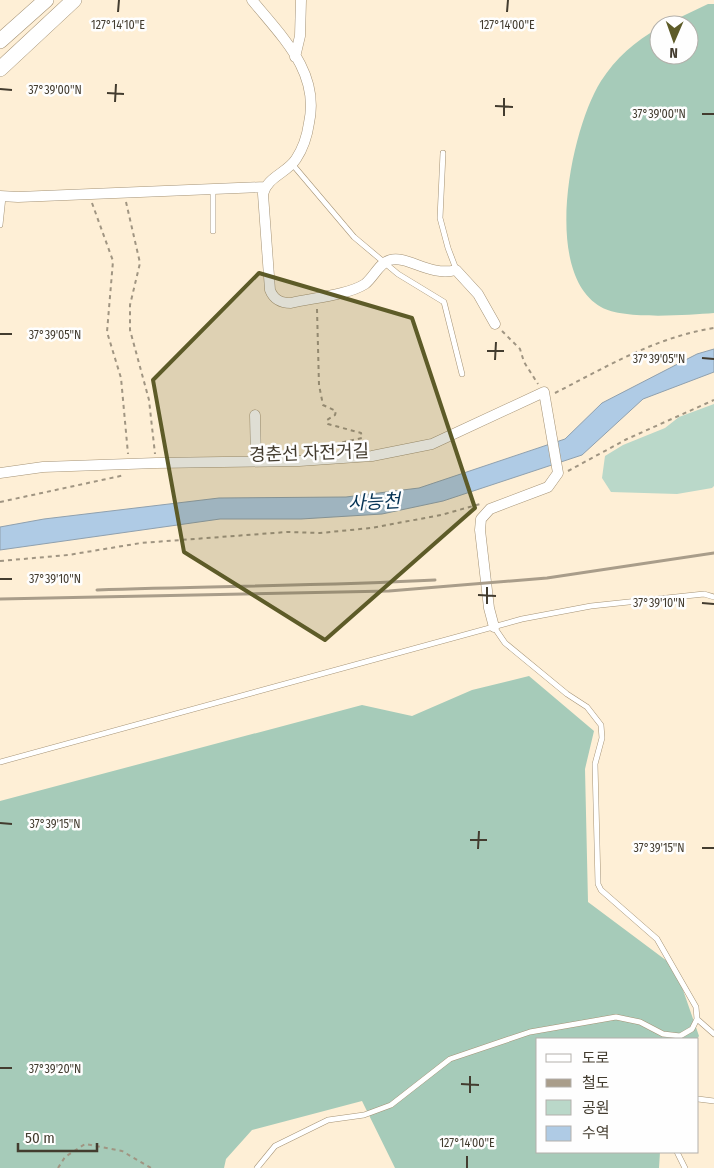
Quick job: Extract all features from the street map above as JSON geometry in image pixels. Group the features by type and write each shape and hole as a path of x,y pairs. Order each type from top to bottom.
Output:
{"street":[{"path":"0,40 46,0"},
{"path":"0,69 74,0"},
{"path":"252,0 295,56 305,72 312,95 312,110 305,146 293,165 265,187 263,194 270,290 272,295 283,303 317,297 364,284 384,263 398,260 439,273 456,270 478,294 495,324"},
{"path":"295,56 300,36 301,0"},
{"path":"2,196 265,187"},
{"path":"0,473 44,467 131,469 156,463 323,460 372,456 432,444 545,398 554,476 548,487 490,509 481,519 480,530 489,608 494,627"},
{"path":"255,415 256,461"}],"lane":[{"path":"443,153 440,218 456,270"},
{"path":"293,165 354,237 384,263 444,302 462,374"},
{"path":"213,189 213,231"},
{"path":"0,225 2,196"},
{"path":"0,762 494,627 590,606 704,594 714,597"},
{"path":"256,1168 275,1146 328,1120 364,1115 391,1105 450,1059 530,1032 616,1017 640,1022 663,1034 680,1036 692,1029 697,1019 696,1007 657,939 601,890 598,884 594,764 602,738 601,725 587,708 505,643 494,627"},
{"path":"697,1019 714,1034"},
{"path":"699,1099 714,1101"},
{"path":"678,1153 685,1168"}],"path":[{"path":"123,193 140,262 129,317 133,344 149,400 156,463"},
{"path":"0,502 131,469 121,378 107,332 113,260 89,194"},
{"path":"317,297 323,405 336,411 335,415 326,420 328,424 361,433 362,438 322,447 323,460"},
{"path":"495,324 520,349 530,373 545,398 653,344 696,331 714,328"},
{"path":"554,476 628,439 714,400"},
{"path":"0,561 68,555 140,543 287,532 320,533 370,528 441,515 484,503"},
{"path":"58,1168 65,1157 85,1144 122,1151 151,1168"}],"highlighted area":[{"path":"259,273 412,318 475,508 325,640 184,552 153,380"}],"green space":[{"path":"708,4 714,4 714,313 656,316 624,314 601,307 583,289 571,264 567,233 567,199 572,164 580,131 590,103 601,81 634,44 649,34 649,65 699,65 699,15 685,15"},
{"path":"714,404 714,486 712,488 677,494 611,492 602,478 605,456 623,445 665,428 679,417"},
{"path":"529,676 594,731 585,769 588,902 675,967 699,1036 698,1038 536,1038 536,1153 660,1153 659,1168 395,1168 362,1101 252,1130 226,1159 224,1168 0,1168 0,801 362,705 412,716 472,690"}],"water":[{"name":"사능천","path":"714,349 714,372 643,399 582,455 443,501 382,514 301,519 220,519 0,550 0,527 44,519 219,498 346,497 419,488 565,439 602,403 697,354"}],"railway":[{"path":"0,599 389,591 547,578 714,553"},
{"path":"97,590 435,580"}]}
